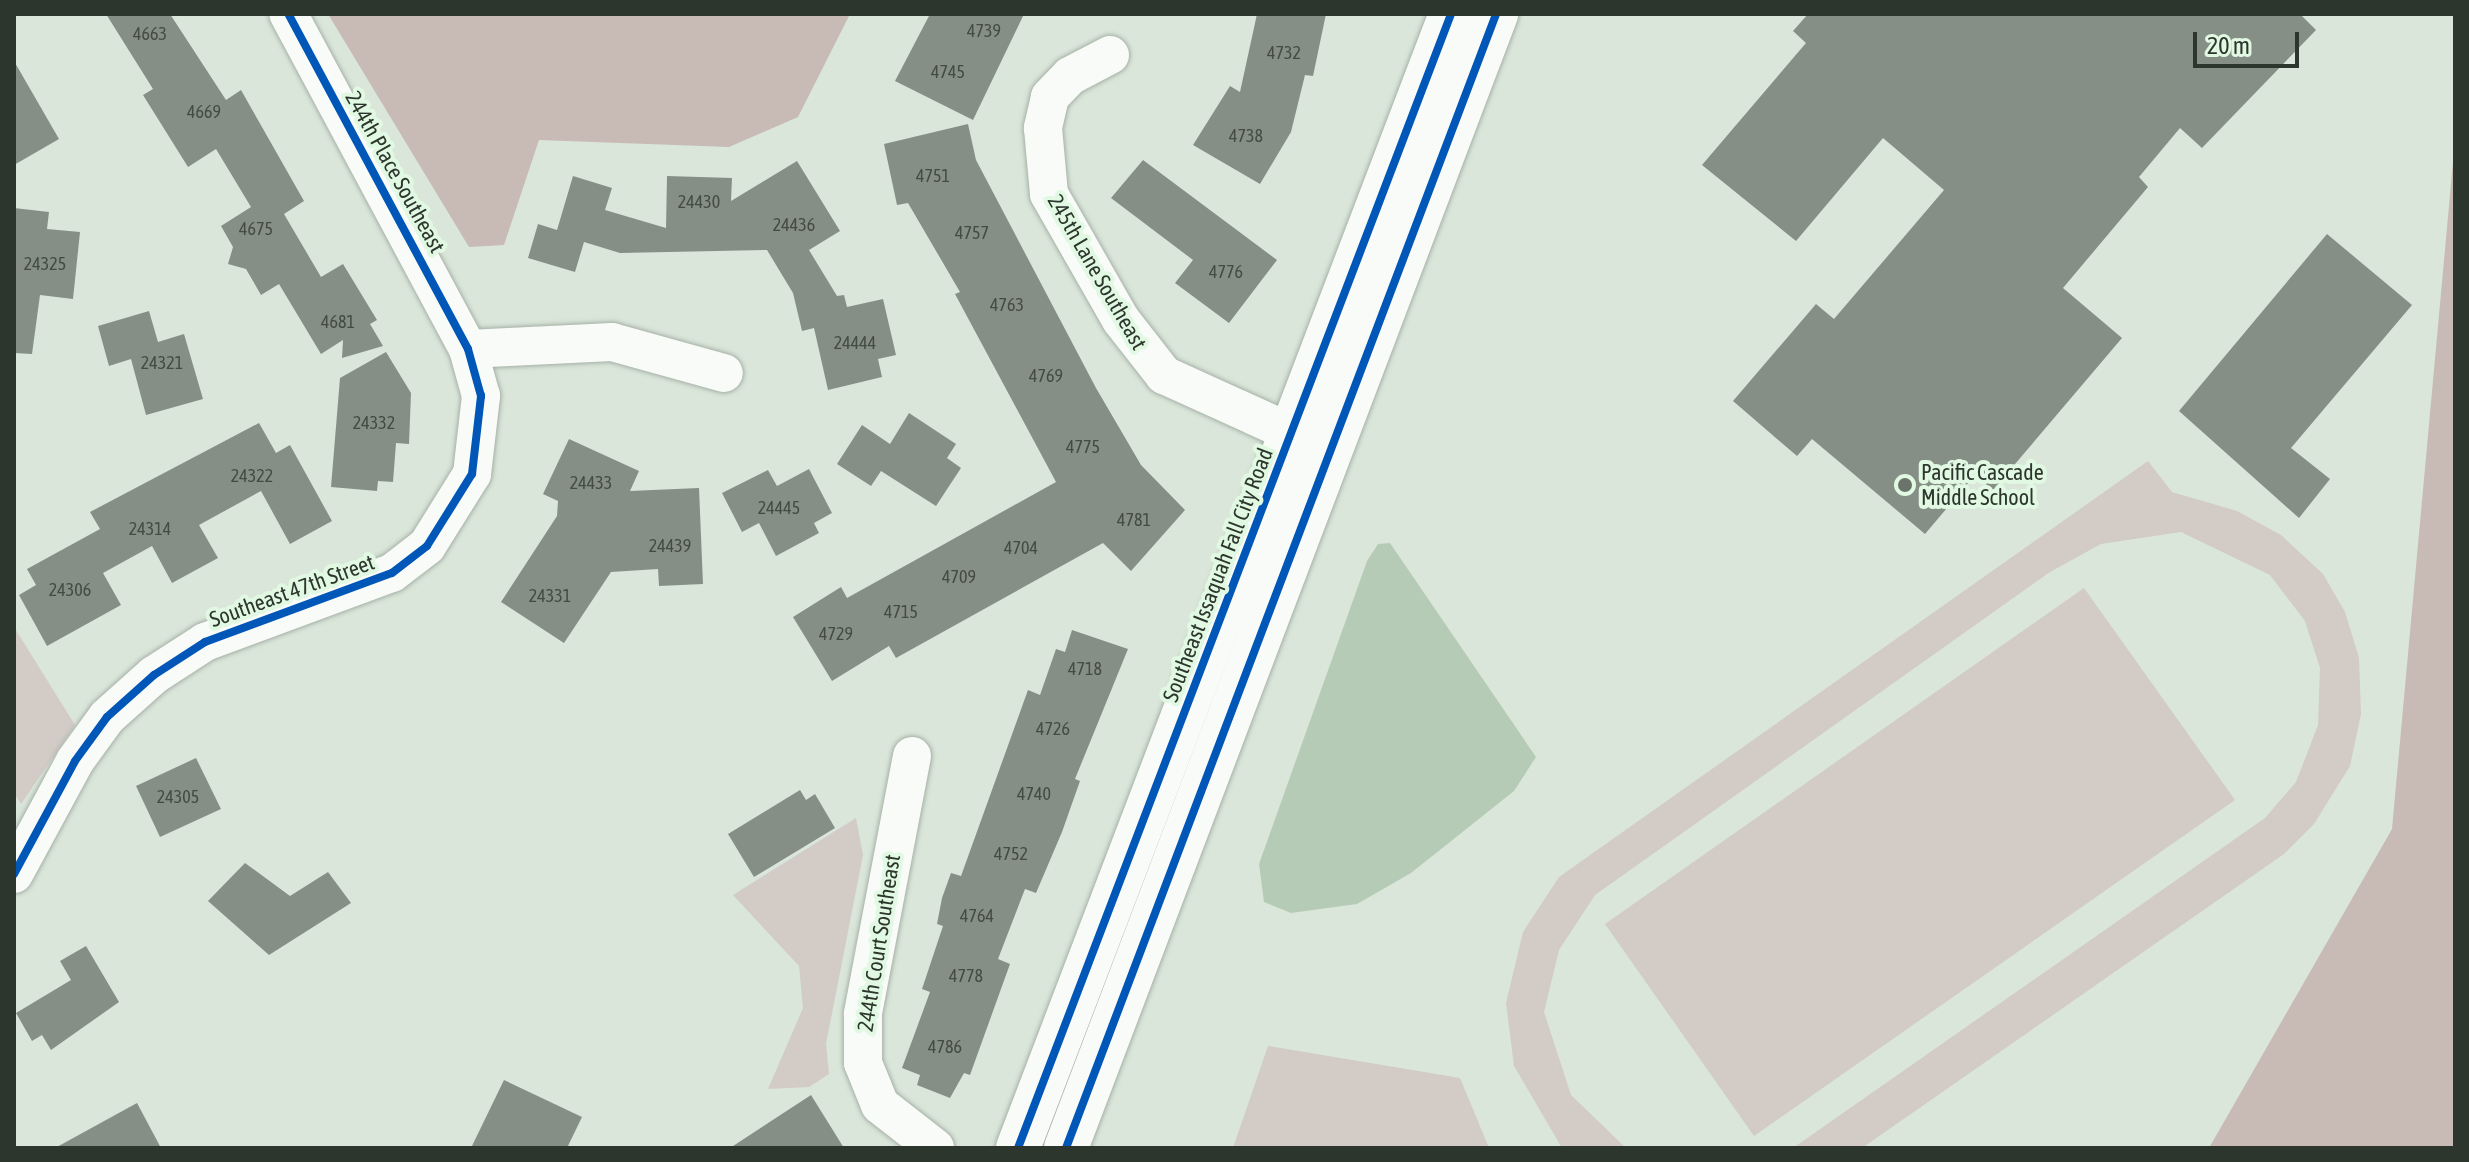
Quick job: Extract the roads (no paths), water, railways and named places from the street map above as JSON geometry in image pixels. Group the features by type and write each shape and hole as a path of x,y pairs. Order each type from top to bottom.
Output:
{"street":[{"name":"244th Place Southeast","path":"288,14 468,349"},
{"name":"Southeast Issaquah Fall City Road","path":"1018,1148 1451,14"},
{"path":"1066,1148 1496,14"},
{"name":"245th Lane Southeast","path":"1110,55 1070,76 1050,97 1043,155 1049,194 1121,320 1164,375 1292,433"},
{"path":"468,349 612,342 724,373"},
{"name":"Southeast 47th Street","path":"14,874 75,761 107,717 154,675 205,642 392,573 427,546 465,488 481,439 468,349"},
{"name":"244th Court Southeast","path":"912,756 863,1014 863,1063 880,1105 935,1148"}],"place":[{"name":"Pacific Cascade Middle School","path":"1905,485"}]}
